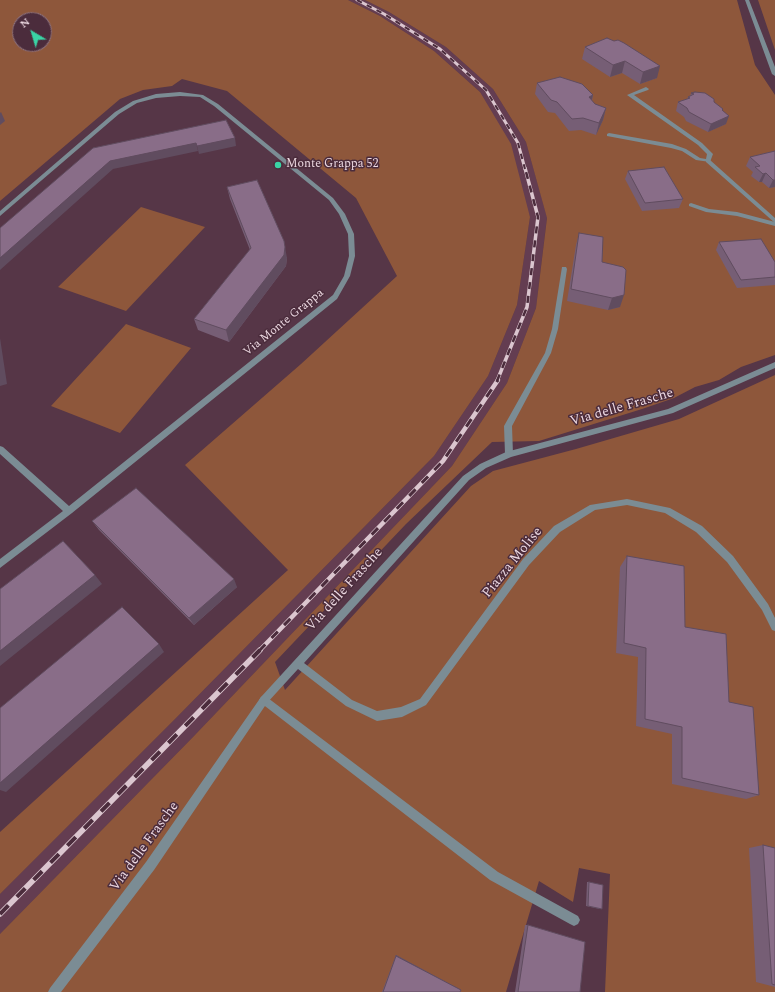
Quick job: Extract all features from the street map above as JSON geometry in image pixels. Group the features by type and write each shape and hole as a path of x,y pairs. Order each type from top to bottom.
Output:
{"street":[{"path":"747,0 775,74"},
{"path":"646,88 630,95 700,144 710,154 708,161"},
{"name":"Via Monte Grappa","path":"0,214 117,113 134,102 156,96 180,94 201,96 216,105 332,199 339,209 351,234 352,256 347,276 335,297 69,511 0,564"},
{"path":"609,135 672,146 684,150 698,159 708,161 775,221"},
{"path":"691,205 708,211 737,214 775,224"},
{"path":"509,454 508,426 548,353 555,329 564,269"},
{"name":"Via delle Frasche","path":"54,992 150,866 264,700 466,478 483,466 509,454 670,410 775,365"},
{"path":"0,449 69,511"},
{"name":"Piazza Molise","path":"298,663 349,703 377,716 402,712 423,702 526,562 557,529 593,507 627,502 667,510 699,529 730,559 765,607 775,627"},
{"path":"264,700 494,876 574,920"}],"shaded area":[{"path":"0,0 348,0 380,16 434,51 480,92 511,144 530,217 517,305 488,376 434,456 0,894 0,832 288,570 185,465 301,364 397,276 356,198 227,91 182,79 172,86 143,90 120,99 0,201"},
{"path":"348,0 365,0 389,12 446,47 493,89 526,142 547,217 536,308 507,383 452,466 194,736 0,934 0,894 434,456 488,376 517,305 530,217 480,92 434,51 380,16"},
{"path":"365,0 737,0 755,65 775,95 775,355 741,367 719,380 695,387 674,398 539,441 492,442 406,524 275,662 285,690 471,486 493,471 679,419 775,375 775,992 605,992 610,874 579,868 573,902 539,881 506,992 0,992 0,934 194,736 452,466 507,383 536,308 547,218 526,142 493,89 446,47 389,12"},
{"path":"758,0 775,0 775,50"},
{"path":"141,207 205,227 126,311 58,287"},
{"path":"126,324 191,348 120,433 51,406"}],"building":[{"path":"607,38 624,43 660,66 643,72 625,61 613,65 585,47"},
{"path":"560,77 582,84 593,95 589,97 595,104 606,108 599,123 583,118 572,119 557,102 551,100 537,83"},
{"path":"691,93 705,93 714,99 714,102 729,116 711,124 689,112 687,108 678,102 690,98 688,97 694,94"},
{"path":"226,120 235,138 197,146 196,143 110,161 0,258 0,228 93,148"},
{"path":"775,151 775,180 773,180 766,173 763,174 755,167 760,166 750,157"},
{"path":"664,167 683,199 645,203 628,171"},
{"path":"257,180 284,241 284,255 226,330 194,319 251,248 227,187"},
{"path":"579,233 603,237 602,262 623,267 626,270 624,295 612,298 571,289"},
{"path":"761,239 775,262 775,277 741,280 719,242"},
{"path":"136,488 234,579 189,618 92,521"},
{"path":"63,541 95,575 0,651 0,589"},
{"path":"627,556 684,566 685,627 726,634 729,702 753,707 759,795 682,778 682,727 645,719 646,648 624,643"},
{"path":"122,607 159,644 0,783 0,708"},
{"path":"763,845 775,848 775,985 772,984"},
{"path":"589,882 603,885 602,909 588,906"},
{"path":"528,925 585,942 580,992 518,992"},
{"path":"396,956 461,990 460,992 383,992"}],"railway":[{"path":"357,0 384,14 440,49 486,90 518,143 525,169"},
{"path":"497,381 527,307 538,217 525,168"},
{"path":"259,651 443,461 498,380"},
{"path":"0,914 260,650"}],"place":[{"name":"Monte Grappa 52","path":"278,165"}]}
